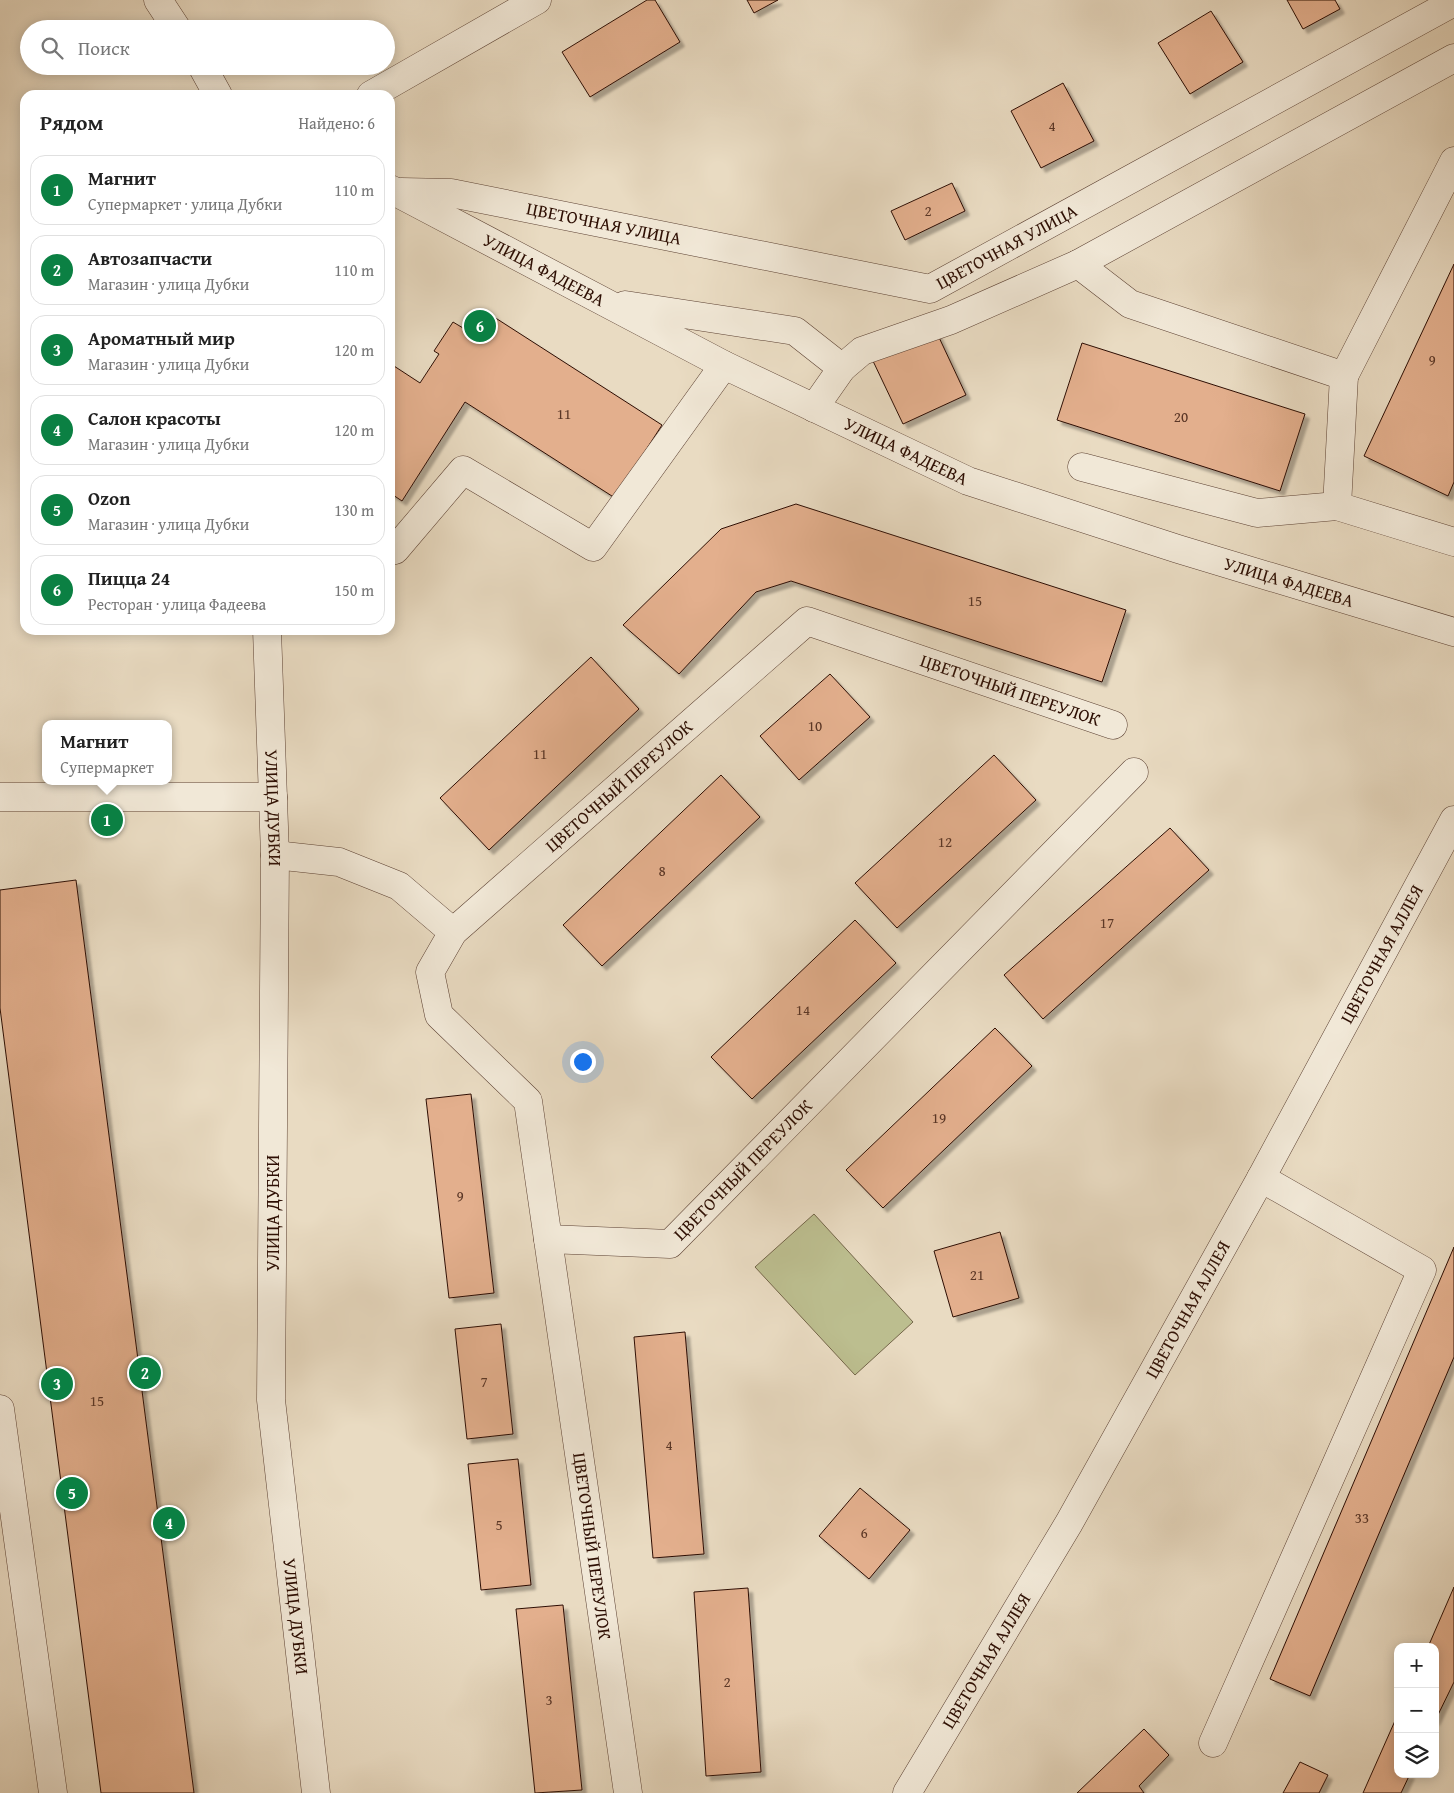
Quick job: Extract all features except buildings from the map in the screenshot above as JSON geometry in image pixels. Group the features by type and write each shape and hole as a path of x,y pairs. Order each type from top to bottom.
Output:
{"street":[{"path":"158,0 171,20"},
{"path":"380,90 537,0"},
{"name":"ЦВЕТОЧНАЯ УЛИЦА","path":"395,191 451,193 930,289 1454,2"},
{"path":"814,408 842,368 862,351 951,320 1078,264 1454,58"},
{"path":"207,75 215,90"},
{"path":"1337,506 1344,376 1454,161"},
{"name":"УЛИЦА ФАДЕЕВА","path":"395,192 724,366 968,480 1178,549 1454,632"},
{"path":"1078,264 1130,304 1344,376"},
{"path":"604,302 795,332 842,368"},
{"path":"395,550 464,470 593,546 724,366"},
{"path":"1082,467 1257,512 1337,506 1454,542"},
{"name":"ЦВЕТОЧНЫЙ ПЕРЕУЛОК","path":"628,1793 528,1101 439,1015 430,972 453,932 807,621 1113,724"},
{"name":"УЛИЦА ДУБКИ","path":"267,635 275,855 271,1400 316,1793"},
{"name":"ЦВЕТОЧНЫЙ ПЕРЕУЛОК","path":"548,1239 670,1244 1134,772"},
{"path":"0,797 273,797"},
{"name":"ЦВЕТОЧНАЯ АЛЛЕЯ","path":"907,1793 1068,1523 1262,1178 1454,820"},
{"path":"275,855 339,862 399,886 453,932"},
{"path":"1213,1743 1422,1270 1262,1178"},
{"path":"0,1409 52,1793"}],"green space":[{"path":"814,1214 913,1322 855,1375 755,1267"}],"place":[{"name":"Пицца 24","path":"480,326"},
{"name":"Магнит","path":"107,820"},
{"name":"Автозапчасти","path":"145,1373"},
{"name":"Ароматный мир","path":"57,1384"},
{"name":"Ozon","path":"72,1493"},
{"name":"Салон красоты","path":"169,1523"}]}
